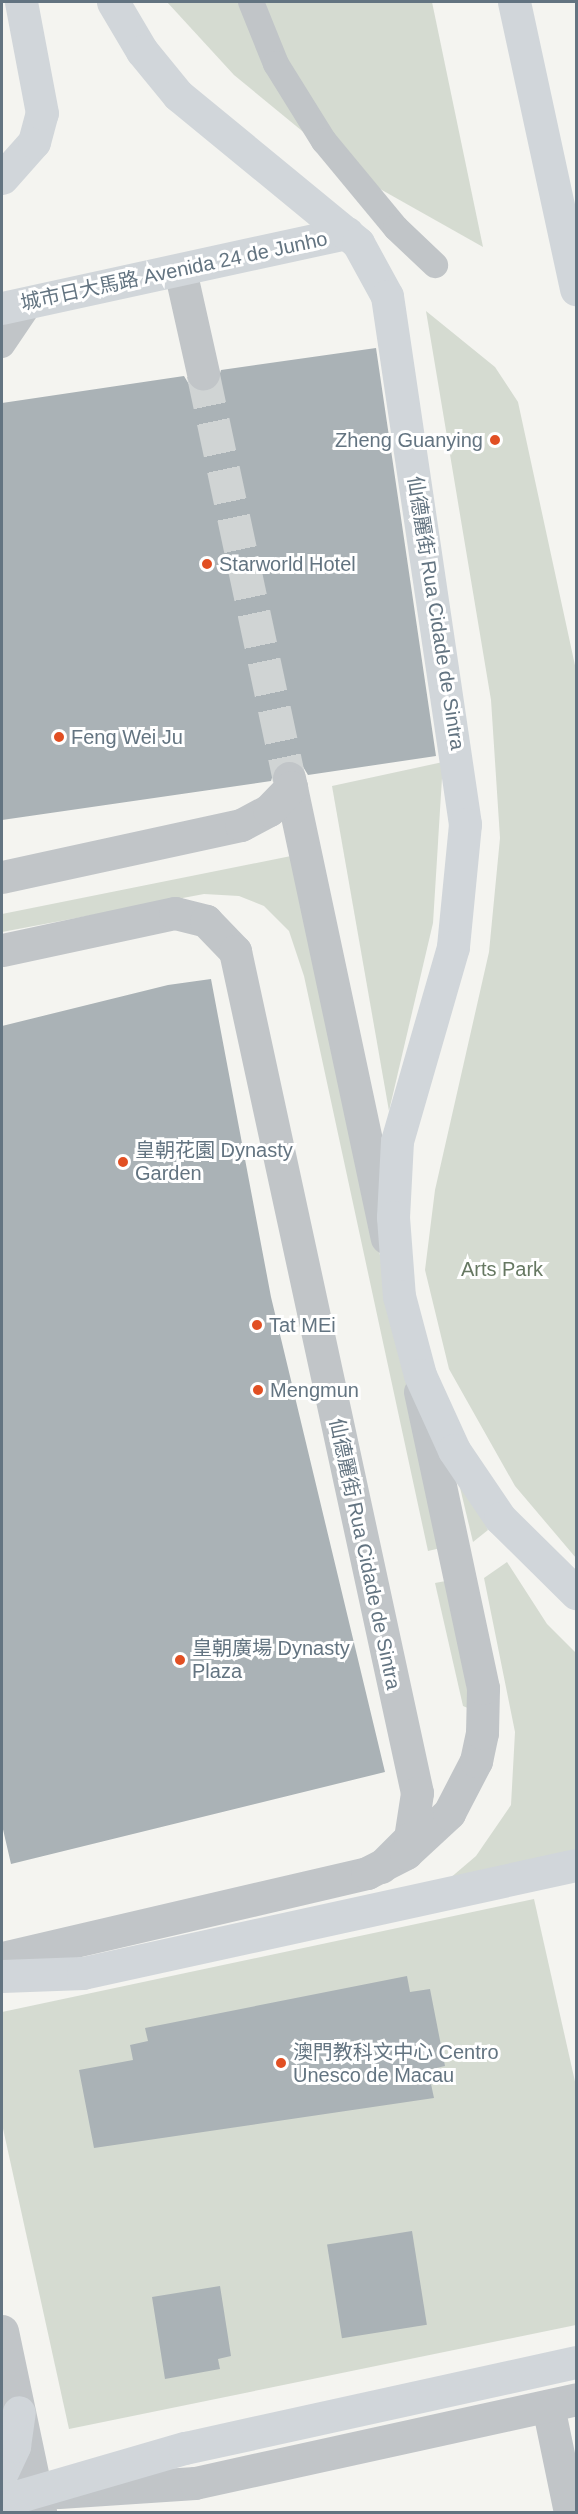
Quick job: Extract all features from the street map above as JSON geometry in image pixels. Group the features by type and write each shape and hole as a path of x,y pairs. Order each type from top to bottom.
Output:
{"main road":[{"path":"2,178 34,142 42,112 39,84 21,2"},
{"name":"仙德麗街 Rua Cidade de Sintra","path":"113,2 142,51 178,95 347,233 369,257 387,296 412,507 429,617 462,783 464,865 453,947 397,1141 393,1217 399,1296 408,1336"},
{"path":"514,2 576,289"},
{"name":"城市日大馬路 Avenida 24 de Junho","path":"16,305 347,233"},
{"path":"408,1336 436,1413 476,1485 527,1549 576,1593"},
{"path":"2,1976 83,1973 576,1866"},
{"path":"2,2501 38,2503 185,2448 576,2362"},
{"path":"2,2472 14,2446 19,2412"}],"street":[{"path":"180,270 202,373"},
{"name":"仙德麗街 Rua Cidade de Sintra","path":"2,877 241,825 269,810 290,783 399,1296"},
{"name":"仙德麗街 Rua Cidade de Sintra","path":"2,950 175,913 215,927 239,961 417,1793 410,1838 381,1867"},
{"name":"仙德麗街 Rua Cidade de Sintra","path":"381,1867 418,1844 449,1813 476,1761 483,1717 481,1674 408,1336"},
{"path":"2,1958 381,1867"},
{"path":"2,2331 38,2503 195,2483 562,2402 570,2512"}],"lane":[{"path":"251,2 276,64 324,141 396,228 435,265"},
{"path":"2,345 16,305"}],"green space":[{"path":"167,2 432,2 483,247 357,176 234,75"},
{"name":"Arts Park","path":"426,311 495,367 518,402 576,670 576,1558 515,1486 449,1369 425,1270 435,1190 489,952 500,838 491,700"},
{"path":"443,762 433,923 389,1111 332,786"},
{"path":"291,856 445,1547 428,1551 304,976 289,931 264,906 239,896 204,894 2,932 2,914"},
{"path":"462,1473 488,1530 473,1542 457,1475"},
{"path":"507,1562 547,1624 576,1653 576,1858 442,1885 476,1856 511,1805 515,1732 484,1578"},
{"path":"451,1580 470,1709 463,1706 435,1583"},
{"path":"534,1899 576,2086 576,2325 69,2429 2,2124 2,2012"}],"building":[{"name":"Starworld Hotel","path":"376,348 436,756 308,775 302,765 286,760 276,765 271,781 2,820 2,403 184,376 190,386 207,391 216,386 221,370"},
{"path":"211,979 271,1297 385,1772 11,1864 2,1825 2,1026 168,985"},
{"name":"澳門教科文中心 Centro Unesco de Macau","path":"407,1976 410,1992 430,1989 445,2066 428,2070 434,2098 94,2148 79,2070 133,2060 130,2045 148,2041 145,2028"},
{"path":"412,2231 427,2325 342,2338 327,2244"},
{"path":"220,2286 231,2356 218,2359 220,2369 165,2379 152,2297"}],"tunnel":[{"path":"203,373 289,778"}],"place":[{"name":"Zheng Guanying","path":"495,440"},
{"name":"Starworld Hotel","path":"207,564"},
{"name":"Feng Wei Ju","path":"59,737"},
{"name":"皇朝花園 Dynasty Garden","path":"123,1162"},
{"name":"Tat MEi","path":"257,1325"},
{"name":"Mengmun","path":"258,1390"},
{"name":"皇朝廣場 Dynasty Plaza","path":"180,1660"},
{"name":"澳門教科文中心 Centro Unesco de Macau","path":"281,2063"}]}
